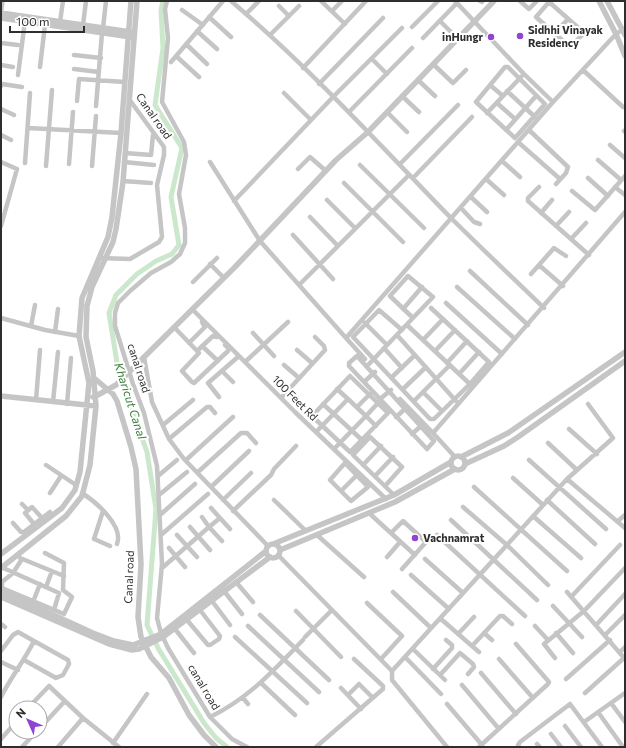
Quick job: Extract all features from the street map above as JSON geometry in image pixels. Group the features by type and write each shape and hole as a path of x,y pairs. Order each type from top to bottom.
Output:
{"street":[{"path":"2,1 1,11 83,25 102,30"},
{"path":"60,22 63,1"},
{"path":"83,25 86,1"},
{"path":"96,106 101,58 102,30 106,1"},
{"name":"Canal road","path":"100,258 130,259 159,242 162,237 156,185 164,155 164,147 124,92 131,34 131,1"},
{"path":"54,610 59,593 1,568 14,556 66,516 82,493 90,466 96,396 86,337 87,306 92,287 107,258 116,229 123,181 129,99 131,34 137,1"},
{"name":"canal road","path":"168,1 165,9 168,38 162,102 184,142 186,155 179,194 185,243 180,254 176,258 141,280 118,303 115,313 115,326 146,420 158,476 162,568 157,618 162,636 210,717 232,739 247,747"},
{"path":"171,62 223,1"},
{"path":"231,1 270,35 334,97 452,218 544,308"},
{"path":"246,14 259,1"},
{"path":"321,1 345,24"},
{"path":"332,11 342,1"},
{"path":"303,68 366,1"},
{"path":"412,27 438,1"},
{"path":"88,397 96,396 116,385 224,278 326,171 368,132 494,1"},
{"path":"520,1 529,9 537,1"},
{"path":"548,1 582,31 582,35 570,47 536,16 548,1"},
{"path":"598,1 616,34 625,56"},
{"path":"346,338 553,102 584,71 616,34 624,31 607,1"},
{"path":"422,38 440,21 456,2 524,74 553,102"},
{"path":"280,6 289,16"},
{"path":"270,35 299,6"},
{"path":"182,10 203,25"},
{"path":"209,17 231,37"},
{"path":"1,18 45,25 131,34"},
{"path":"320,84 383,18"},
{"path":"554,34 568,19"},
{"path":"18,75 25,21"},
{"path":"440,21 458,39"},
{"path":"40,67 45,25"},
{"path":"234,201 402,28"},
{"path":"197,31 217,49"},
{"path":"1,43 18,45"},
{"path":"186,44 207,64"},
{"path":"349,112 412,48"},
{"path":"74,55 101,58"},
{"path":"176,56 199,76"},
{"path":"372,59 387,74"},
{"path":"434,64 453,83 466,70"},
{"path":"1,65 13,67"},
{"path":"507,66 545,104 516,138 476,102 490,85 507,66"},
{"path":"74,69 99,72"},
{"path":"584,71 623,107"},
{"path":"487,113 524,74"},
{"path":"77,101 79,79 125,82"},
{"path":"418,80 435,96"},
{"path":"1,86 2,84 22,87"},
{"path":"490,85 503,96"},
{"path":"46,166 52,90"},
{"path":"507,91 535,117"},
{"path":"13,523 22,532 62,508 76,485 80,472 88,406 89,377 79,336 82,298 108,237 112,217 124,92"},
{"path":"25,163 30,93"},
{"path":"284,93 311,120"},
{"path":"402,96 419,112"},
{"path":"506,130 536,96"},
{"path":"497,103 515,119"},
{"path":"400,164 458,105"},
{"path":"1,109 14,115"},
{"path":"69,164 73,112"},
{"path":"387,112 407,132"},
{"path":"92,166 96,116"},
{"path":"299,285 390,194 411,176 472,117"},
{"path":"28,128 121,133"},
{"path":"529,130 568,167 566,173 556,184"},
{"path":"1,135 11,140"},
{"path":"125,153 151,155 153,135"},
{"path":"518,142 560,179"},
{"path":"610,145 625,158"},
{"path":"298,169 310,157 326,171"},
{"path":"598,160 621,180"},
{"path":"502,161 520,177"},
{"path":"1,162 17,169 1,225"},
{"path":"124,162 154,165"},
{"path":"210,162 260,241 369,364 374,372"},
{"path":"360,165 424,228"},
{"path":"572,191 595,210 625,176"},
{"path":"588,178 608,196"},
{"path":"486,179 504,196"},
{"path":"123,181 151,183"},
{"path":"344,183 403,242"},
{"path":"539,187 528,200 589,256"},
{"path":"615,187 625,195"},
{"path":"470,197 487,212"},
{"path":"327,200 355,228"},
{"path":"541,212 552,200"},
{"path":"461,208 474,222 480,224"},
{"path":"556,226 569,212"},
{"path":"402,330 379,310 353,337 430,419 434,419 454,399 471,386 515,340 589,256 625,212"},
{"path":"310,217 338,246"},
{"path":"571,240 586,223"},
{"path":"293,235 334,279"},
{"path":"531,274 555,248 566,256"},
{"path":"193,282 217,258"},
{"path":"210,264 224,278"},
{"path":"539,265 563,286"},
{"path":"470,271 528,325"},
{"path":"369,364 407,325 432,297 422,287 407,276 390,297 413,318"},
{"path":"403,309 422,287"},
{"path":"457,287 515,340"},
{"path":"446,303 502,354"},
{"path":"31,326 35,305"},
{"path":"432,308 489,362 458,404 433,433"},
{"path":"55,332 58,309"},
{"name":"100 Feet Rd","path":"192,309 358,474 386,499"},
{"path":"1,318 55,332 79,336"},
{"path":"423,340 443,319"},
{"path":"189,343 205,327 200,321"},
{"path":"245,362 288,322"},
{"path":"366,323 402,368"},
{"path":"407,325 471,386"},
{"path":"174,327 199,355 182,371 192,382 194,382 218,361 229,349 216,335 197,351"},
{"path":"435,351 455,330"},
{"path":"253,333 274,356"},
{"path":"397,335 458,404"},
{"path":"281,398 325,349 315,337"},
{"path":"414,401 436,379 467,341"},
{"path":"202,346 218,361"},
{"path":"36,400 40,350"},
{"path":"297,350 312,364"},
{"path":"53,402 58,352"},
{"path":"459,374 480,352"},
{"path":"422,425 433,433 455,457 462,457 508,433 625,352"},
{"path":"392,377 415,355"},
{"path":"219,397 208,383 239,356"},
{"path":"364,382 349,366 358,356 422,425 434,441 430,446 426,449 396,417 379,401 350,376 312,416 350,452 388,414 379,401 364,382"},
{"path":"144,357 152,402 169,439 223,500 269,547 270,557"},
{"path":"67,404 71,358"},
{"path":"1,597 109,644 132,650 175,629 270,557 274,558 279,553 317,535 395,502 455,469 461,470 465,464 504,446 625,361"},
{"path":"284,365 298,378"},
{"path":"403,389 426,367"},
{"path":"222,371 233,382"},
{"path":"364,382 374,372"},
{"name":"Canal road","path":"94,378 113,394 117,401 136,469 141,564 138,628 151,657 169,678 189,715 204,735 216,747"},
{"path":"338,389 376,426"},
{"path":"334,449 390,390"},
{"path":"423,392 442,412"},
{"path":"357,407 370,394"},
{"path":"1,396 96,406"},
{"path":"316,432 348,399"},
{"path":"163,425 194,400"},
{"path":"324,404 362,440"},
{"path":"392,671 406,658 480,573 559,487 613,438 588,404"},
{"path":"169,439 207,407 210,407 215,413"},
{"path":"396,417 407,408"},
{"path":"186,460 234,417"},
{"path":"412,434 422,425"},
{"path":"569,429 597,454"},
{"path":"198,472 242,433 247,433 256,442"},
{"path":"385,486 402,468 393,457 370,437 353,454 363,464 375,476 385,486 394,495"},
{"path":"548,443 577,470"},
{"path":"234,511 271,475 274,468 296,446"},
{"path":"363,464 381,446"},
{"path":"211,487 249,452"},
{"path":"375,476 393,457"},
{"path":"162,636 269,547 386,499 451,462 455,457"},
{"path":"462,457 465,460 465,464"},
{"path":"158,476 177,460"},
{"path":"529,460 606,529"},
{"path":"451,462 455,469"},
{"path":"345,463 358,474 368,486 352,502 341,492 330,480 345,463"},
{"path":"46,465 76,485"},
{"path":"159,495 187,472"},
{"path":"223,500 251,473"},
{"path":"341,492 358,474"},
{"path":"50,493 61,476"},
{"path":"513,478 543,505"},
{"path":"567,479 625,528"},
{"path":"160,515 195,484"},
{"path":"474,486 567,570"},
{"path":"82,493 93,500 103,511 118,534 117,544"},
{"path":"161,535 208,494"},
{"path":"274,500 306,531"},
{"path":"547,500 595,544"},
{"path":"22,504 28,510"},
{"path":"37,524 25,514 28,510 32,507 42,518"},
{"path":"463,507 507,545 548,585"},
{"path":"211,508 230,529"},
{"path":"103,511 94,539 110,546"},
{"path":"1,554 50,512"},
{"path":"370,513 415,555"},
{"path":"618,521 625,515"},
{"path":"533,516 581,558"},
{"path":"202,517 222,541"},
{"path":"162,568 220,518"},
{"path":"451,520 537,600"},
{"path":"391,533 404,521 426,542 402,569"},
{"path":"190,527 210,550"},
{"path":"177,535 197,557"},
{"path":"317,535 364,577"},
{"path":"437,535 525,616"},
{"path":"387,556 400,542"},
{"path":"269,547 277,545 279,553 392,671 392,680 447,747"},
{"path":"571,596 620,546"},
{"path":"169,548 185,567"},
{"path":"22,559 13,573 2,582 2,588 64,614 72,597 63,590 64,562 45,553"},
{"path":"14,556 64,576"},
{"path":"425,559 463,593"},
{"path":"555,658 544,644 584,611 625,568"},
{"path":"46,587 52,571"},
{"path":"411,575 449,609"},
{"path":"236,582 253,602"},
{"path":"33,602 40,584"},
{"path":"1,590 114,641 133,645 144,644"},
{"path":"224,591 242,614"},
{"path":"393,592 431,628"},
{"path":"567,592 597,624 605,636 625,659 585,693"},
{"path":"597,624 625,594"},
{"path":"212,600 230,625"},
{"path":"367,603 402,636 381,659"},
{"path":"553,606 582,637"},
{"path":"187,620 208,645 219,639 220,636 200,610"},
{"path":"210,717 243,698 261,683 332,610"},
{"path":"296,611 341,656"},
{"path":"260,615 329,680"},
{"path":"605,636 625,615"},
{"path":"472,646 500,616 503,616 512,624"},
{"path":"458,634 474,617"},
{"path":"441,618 479,652"},
{"path":"248,626 319,692"},
{"path":"535,626 548,640"},
{"path":"175,629 194,653"},
{"path":"1,651 13,635 18,632 68,660 69,664 63,675 56,678 36,700"},
{"path":"484,633 492,640"},
{"path":"556,633 573,653"},
{"path":"235,637 307,704"},
{"path":"434,668 452,648 452,645 446,640"},
{"path":"566,679 610,640"},
{"path":"1,697 34,641"},
{"path":"447,704 480,746 549,683 516,644"},
{"path":"620,652 625,647"},
{"path":"413,649 445,680"},
{"path":"440,675 460,653 473,664 474,667 468,674"},
{"path":"406,658 440,694"},
{"path":"316,747 382,691 383,686 354,659"},
{"path":"499,659 533,698"},
{"path":"24,660 56,678"},
{"path":"1,662 18,670"},
{"path":"481,673 516,714"},
{"path":"261,683 295,715"},
{"path":"348,695 360,684 373,698"},
{"path":"462,685 499,729"},
{"path":"49,686 83,718 119,747"},
{"path":"341,688 361,709"},
{"path":"584,722 625,693"},
{"path":"113,742 147,694"},
{"path":"243,698 248,704"},
{"path":"48,719 65,701"},
{"path":"611,703 625,722"},
{"path":"519,747 520,742 570,704 602,747"},
{"path":"598,712 623,747"},
{"path":"58,747 83,718"},
{"path":"565,726 581,747"},
{"path":"1,738 8,731"},
{"path":"550,734 561,747"}],"waterway":[{"name":"Kharicut Canal","path":"163,1 161,10 163,48 155,105 182,148 171,197 179,245 172,254 156,261 137,274 116,295 109,313 118,369 147,452 156,509 147,625 158,648 204,723 216,738 227,747"}],"place":[{"name":"Sidhhi Vinayak Residency","path":"520,36"},
{"name":"inHungr","path":"491,37"},
{"name":"Vachnamrat","path":"415,538"}]}
